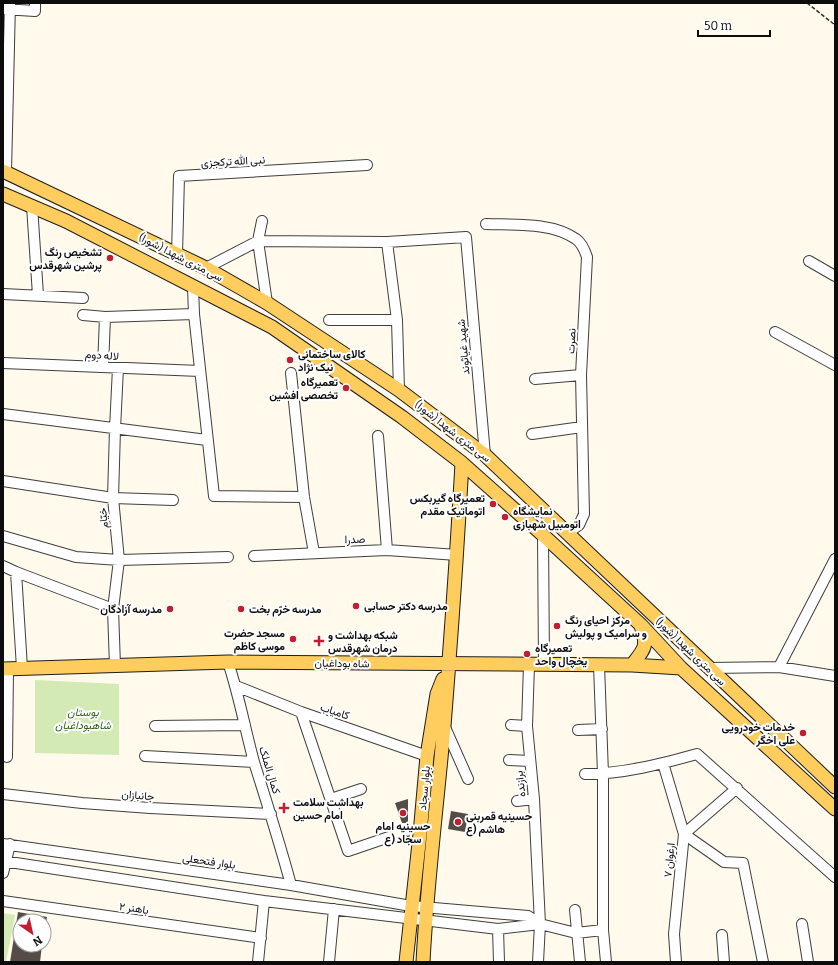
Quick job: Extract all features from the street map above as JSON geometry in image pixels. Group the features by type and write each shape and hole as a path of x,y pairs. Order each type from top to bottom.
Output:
{"main road":[{"name":"سی متری شهدا (شورا)","path":"4,171 109,220 177,255 206,268 267,303 399,390 485,455 835,787"},
{"name":"سی متری شهدا (شورا)","path":"3,194 66,221 272,327 402,417 462,463 543,535 641,625 682,668 835,809"},
{"path":"346,377 355,362"},
{"name":"بلوار سجاد","path":"423,962 425,919 444,725 457,555 462,463"},
{"path":"632,665 643,651 646,640 641,625"},
{"name":"شاه بوداغیان","path":"5,669 228,662 632,665 682,668"},
{"name":"بلوار سجاد","path":"406,962 427,756 437,694 448,664"},
{"path":"777,756 789,744"},
{"path":"420,834 434,837"}],"street":[{"path":"4,171 7,7 35,11 35,3"},
{"name":"نبی الله ترکجزی","path":"177,255 179,176 367,165"},
{"path":"32,206 38,295"},
{"path":"262,221 258,241 267,303"},
{"name":"نصرت","path":"486,224 536,225 564,233 576,239 583,247 587,257 581,375 584,514 579,525 568,533"},
{"name":"شهید غیاثوند","path":"387,242 466,237 485,455"},
{"path":"206,268 258,241 387,242 397,320 399,390"},
{"path":"809,261 835,276"},
{"path":"193,287 194,314 214,496 304,497"},
{"path":"3,294 83,298"},
{"path":"83,315 194,314"},
{"path":"103,366 105,316"},
{"path":"329,320 397,320"},
{"path":"775,332 835,365"},
{"name":"لاله دوم","path":"3,363 200,371"},
{"name":"خیّام","path":"115,666 113,609 119,560 113,498 118,368"},
{"path":"291,373 304,497 314,553"},
{"path":"535,379 581,375"},
{"path":"3,414 207,440"},
{"path":"532,434 582,427"},
{"path":"378,436 387,550"},
{"path":"3,481 113,498 173,500"},
{"path":"543,535 544,665"},
{"path":"3,536 76,557 119,560 228,557"},
{"name":"صدرا","path":"254,556 387,550 457,555"},
{"path":"779,667 835,560"},
{"path":"3,566 113,609"},
{"path":"16,572 22,668"},
{"name":"کمال الملک","path":"228,662 236,686 254,762 271,814 291,886"},
{"name":"برازنده","path":"529,665 527,726 534,799 540,924 538,962"},
{"path":"598,665 602,729 603,930 606,962"},
{"path":"710,668 779,667 835,676"},
{"path":"5,669 7,757"},
{"name":"کامیاب","path":"236,686 301,712 427,756"},
{"path":"301,712 348,851 389,837"},
{"path":"155,726 245,725"},
{"path":"444,725 468,779"},
{"path":"511,725 527,726"},
{"path":"578,730 602,729"},
{"path":"585,774 603,774 663,763 697,754 737,788 835,877"},
{"path":"145,756 254,762"},
{"path":"509,760 530,761"},
{"name":"ارغوان ۷","path":"663,763 684,834 674,934 676,962"},
{"path":"737,788 684,834 724,862 743,864 763,962"},
{"path":"331,799 361,789"},
{"name":"جانبازان","path":"3,794 82,803 271,814"},
{"path":"517,801 534,799"},
{"path":"3,874 6,844"},
{"name":"بلوار فتحعلی","path":"6,844 291,886 411,912"},
{"path":"4,862 264,901 334,909 411,912 427,906 528,916 540,924 576,933 603,930"},
{"name":"باهنر ۲","path":"3,901 261,938"},
{"path":"258,962 264,901"},
{"path":"329,962 334,909"},
{"path":"575,910 576,933 580,962"},
{"path":"411,912 425,919 498,929 540,924"},
{"path":"802,924 808,962"},
{"path":"498,929 499,962"},
{"path":"722,935 724,962"}],"path":[{"path":"807,3 835,25"}],"green space":[{"name":"بوستان شاهبوداغیان","path":"35,680 119,684 119,755 35,753"},
{"path":"3,913 12,914 12,931 6,962 3,962"}],"building":[{"name":"حسینیه امام سجّاد (ع","path":"408,799 408,823 402,823 395,803"},
{"name":"حسینیه قمربنی هاشم (ع","path":"451,811 468,814 465,832 448,829"},
{"path":"12,950 12,953 41,953 40,962 10,962"}],"place":[{"name":"تشخیص رنگ پرشین شهرقدس","path":"110,258"},
{"name":"کالای ساختمانی نیک نژاد","path":"290,360"},
{"name":"تعمیرگاه تخصصی افشین","path":"346,388"},
{"name":"تعمیرگاه گیربکس اتوماتیک مقدم","path":"493,504"},
{"name":"نمایشگاه اتومبیل شهبازی","path":"505,517"},
{"name":"مدرسه دکتر حسابی","path":"356,606"},
{"name":"مدرسه آزادگان","path":"170,609"},
{"name":"مدرسه خرّم بخت","path":"241,609"},
{"name":"مرکز احیای رنگ و سرامیک و پولیش","path":"557,626"},
{"name":"مسجد حضرت موسی کاظم","path":"293,639"},
{"name":"شبکه بهداشت و درمان شهرقدس","path":"319,641"},
{"name":"تعمیرگاه یخچال واحد","path":"527,654"},
{"name":"خدمات خودرویی علی اخگر","path":"803,733"},
{"name":"بهداشت سلامت امام حسین","path":"284,808"},
{"name":"حسینیه امام سجّاد (ع","path":"403,813"},
{"name":"حسینیه قمربنی هاشم (ع","path":"458,822"}]}
